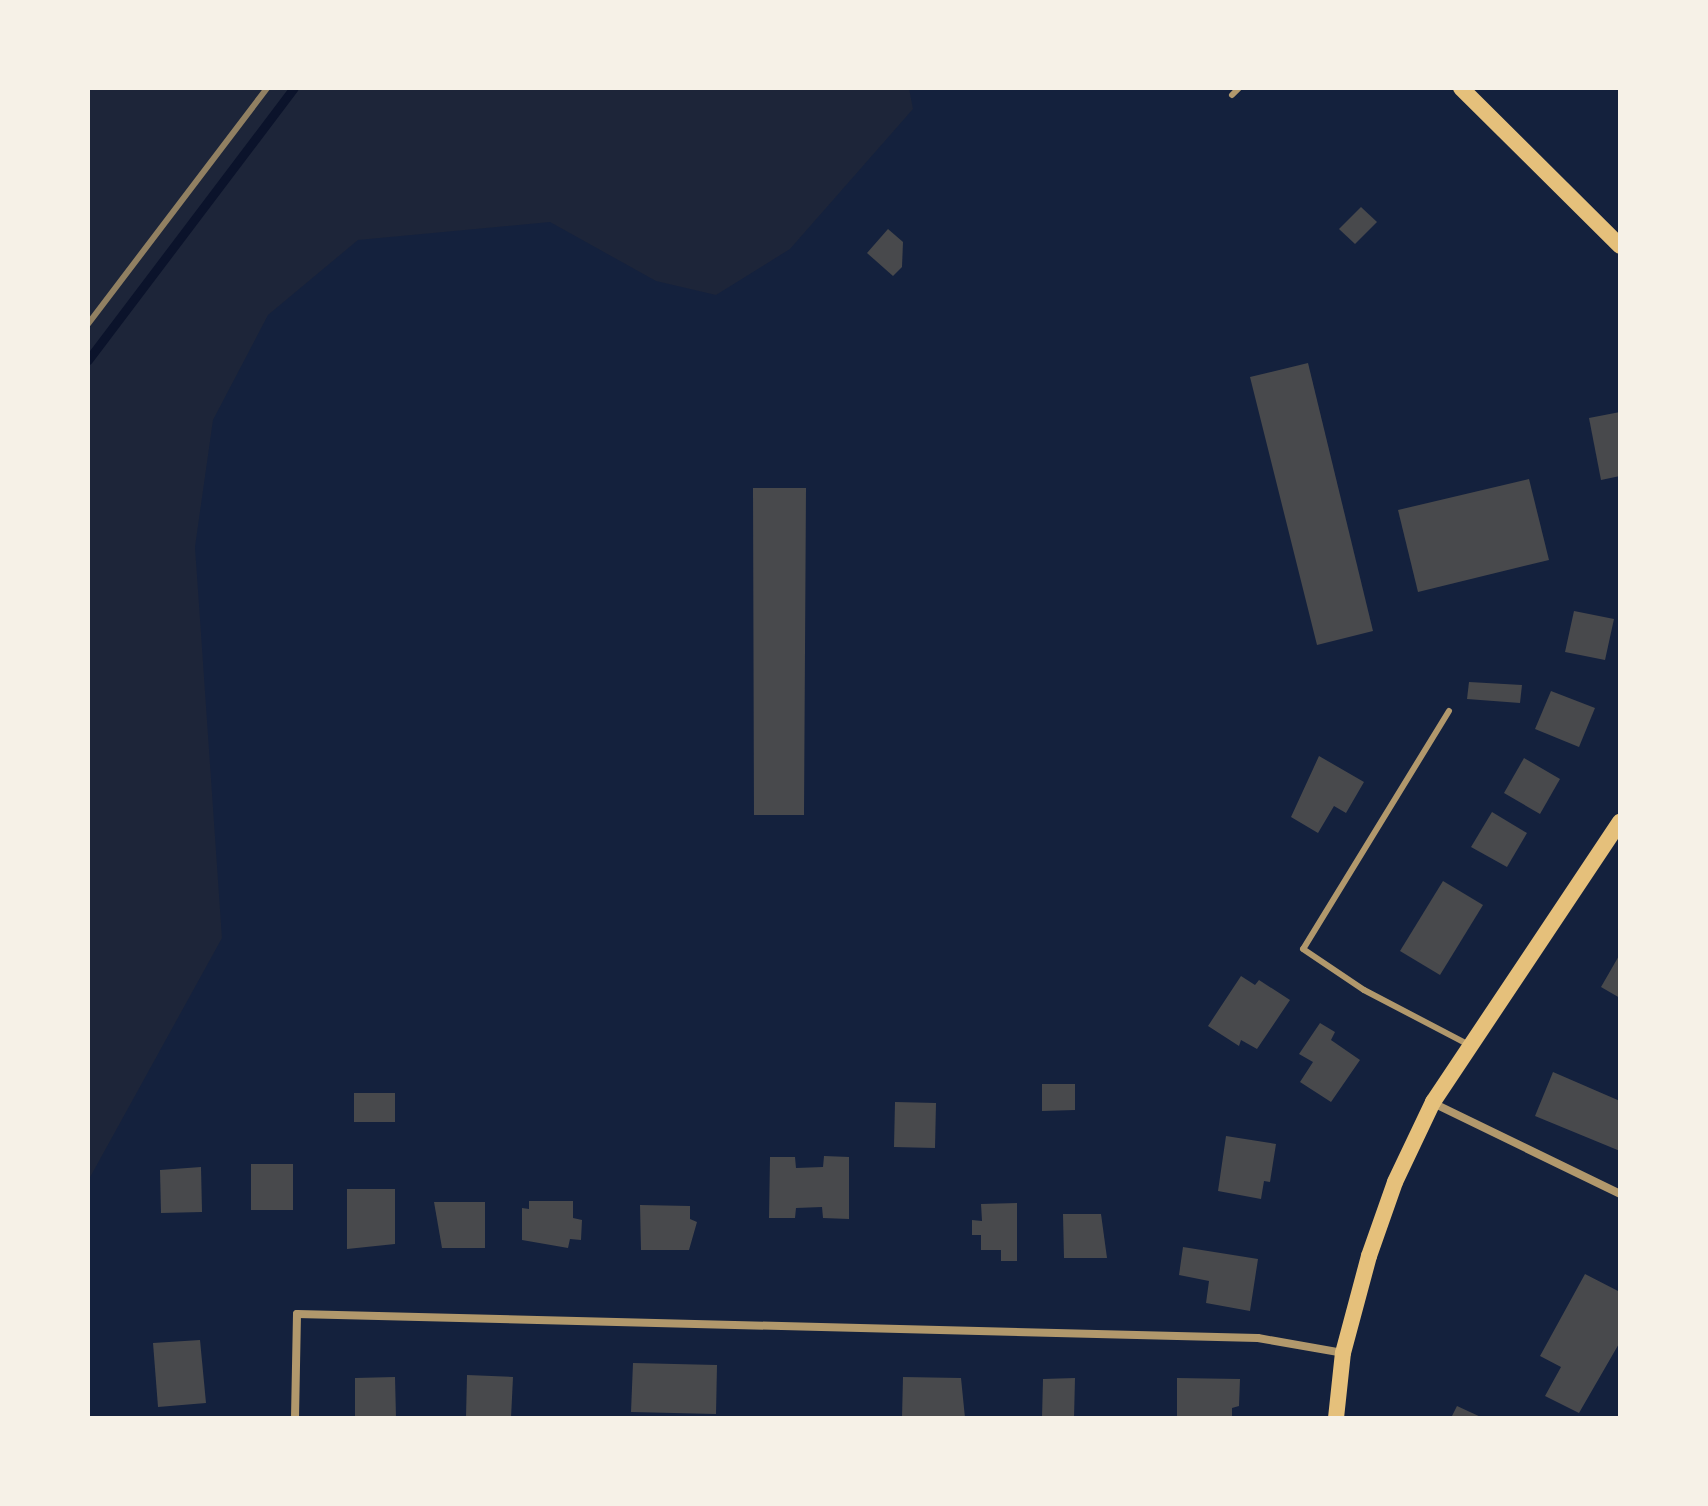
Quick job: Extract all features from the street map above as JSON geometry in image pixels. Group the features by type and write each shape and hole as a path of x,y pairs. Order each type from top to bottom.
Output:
{"main road":[{"path":"1461,88 1620,246"},
{"path":"1336,1418 1343,1353 1395,1182 1433,1102 1620,822"}],"street":[{"path":"1433,1102 1620,1194"},
{"path":"295,1418 297,1314 1258,1338 1343,1353"}],"lane":[{"path":"1232,95 1239,88"},
{"path":"1449,711 1303,949 1364,990 1469,1045"}],"shaded area":[{"path":"88,88 909,88 913,109 790,249 716,295 656,281 550,222 358,240 268,315 213,420 195,547 222,938 88,1181"}],"building":[{"path":"1361,207 1377,222 1355,244 1339,229"},
{"path":"888,229 903,242 902,267 893,276 867,253"},
{"path":"1308,363 1373,631 1317,645 1250,377"},
{"path":"1620,412 1620,476 1601,480 1589,418"},
{"path":"1529,479 1549,560 1418,592 1398,510"},
{"path":"753,488 806,488 804,815 754,815 754,825"},
{"path":"1574,611 1614,619 1605,660 1565,652"},
{"path":"1469,682 1522,685 1520,703 1467,699"},
{"path":"1551,691 1595,708 1579,747 1535,729"},
{"path":"1319,756 1364,782 1346,813 1334,806 1318,833 1291,817"},
{"path":"1524,758 1560,779 1540,814 1504,793"},
{"path":"1492,812 1527,833 1507,867 1471,847"},
{"path":"1443,881 1483,905 1440,975 1400,951"},
{"path":"1620,954 1620,998 1601,987"},
{"path":"1241,976 1255,985 1259,980 1290,1000 1257,1049 1241,1040 1239,1046 1208,1026"},
{"path":"1320,1023 1335,1032 1331,1040 1360,1060 1331,1102 1300,1082 1313,1062 1299,1054"},
{"path":"1553,1072 1620,1101 1620,1151 1535,1116"},
{"path":"1042,1084 1075,1084 1075,1110 1042,1111"},
{"path":"354,1093 395,1093 395,1122 354,1122"},
{"path":"895,1102 936,1103 935,1148 894,1147"},
{"path":"1226,1136 1276,1144 1270,1182 1264,1181 1261,1199 1218,1191"},
{"path":"824,1156 849,1157 849,1219 823,1218 822,1207 796,1208 795,1218 769,1218 770,1157 795,1157 796,1168 823,1167"},
{"path":"251,1164 293,1164 293,1210 251,1210"},
{"path":"201,1167 202,1212 161,1213 160,1170"},
{"path":"347,1189 395,1189 395,1244 347,1249"},
{"path":"529,1201 573,1201 573,1218 582,1220 581,1240 570,1239 568,1248 522,1240 522,1208 529,1209"},
{"path":"434,1202 485,1202 485,1248 442,1248"},
{"path":"1017,1203 1017,1261 1001,1261 1001,1250 981,1250 981,1235 972,1235 972,1220 982,1221 981,1204"},
{"path":"640,1205 690,1206 690,1219 697,1222 689,1250 641,1250"},
{"path":"1063,1214 1101,1214 1107,1258 1064,1258"},
{"path":"1183,1247 1258,1259 1250,1311 1206,1303 1209,1281 1179,1275"},
{"path":"1585,1274 1620,1292 1620,1342 1579,1413 1545,1396 1561,1367 1540,1356"},
{"path":"200,1340 206,1403 158,1407 153,1343"},
{"path":"633,1363 717,1365 716,1414 631,1412"},
{"path":"467,1375 513,1377 511,1418 466,1418"},
{"path":"395,1377 396,1418 355,1418 355,1378"},
{"path":"903,1377 961,1378 965,1418 902,1418"},
{"path":"1075,1378 1074,1418 1042,1418 1043,1379"},
{"path":"1177,1378 1240,1379 1239,1406 1232,1408 1232,1418 1177,1418"},
{"path":"1457,1406 1483,1418 1451,1418"}],"waterway":[{"path":"88,360 294,88"}],"railway":[{"path":"88,324 267,88"}]}
